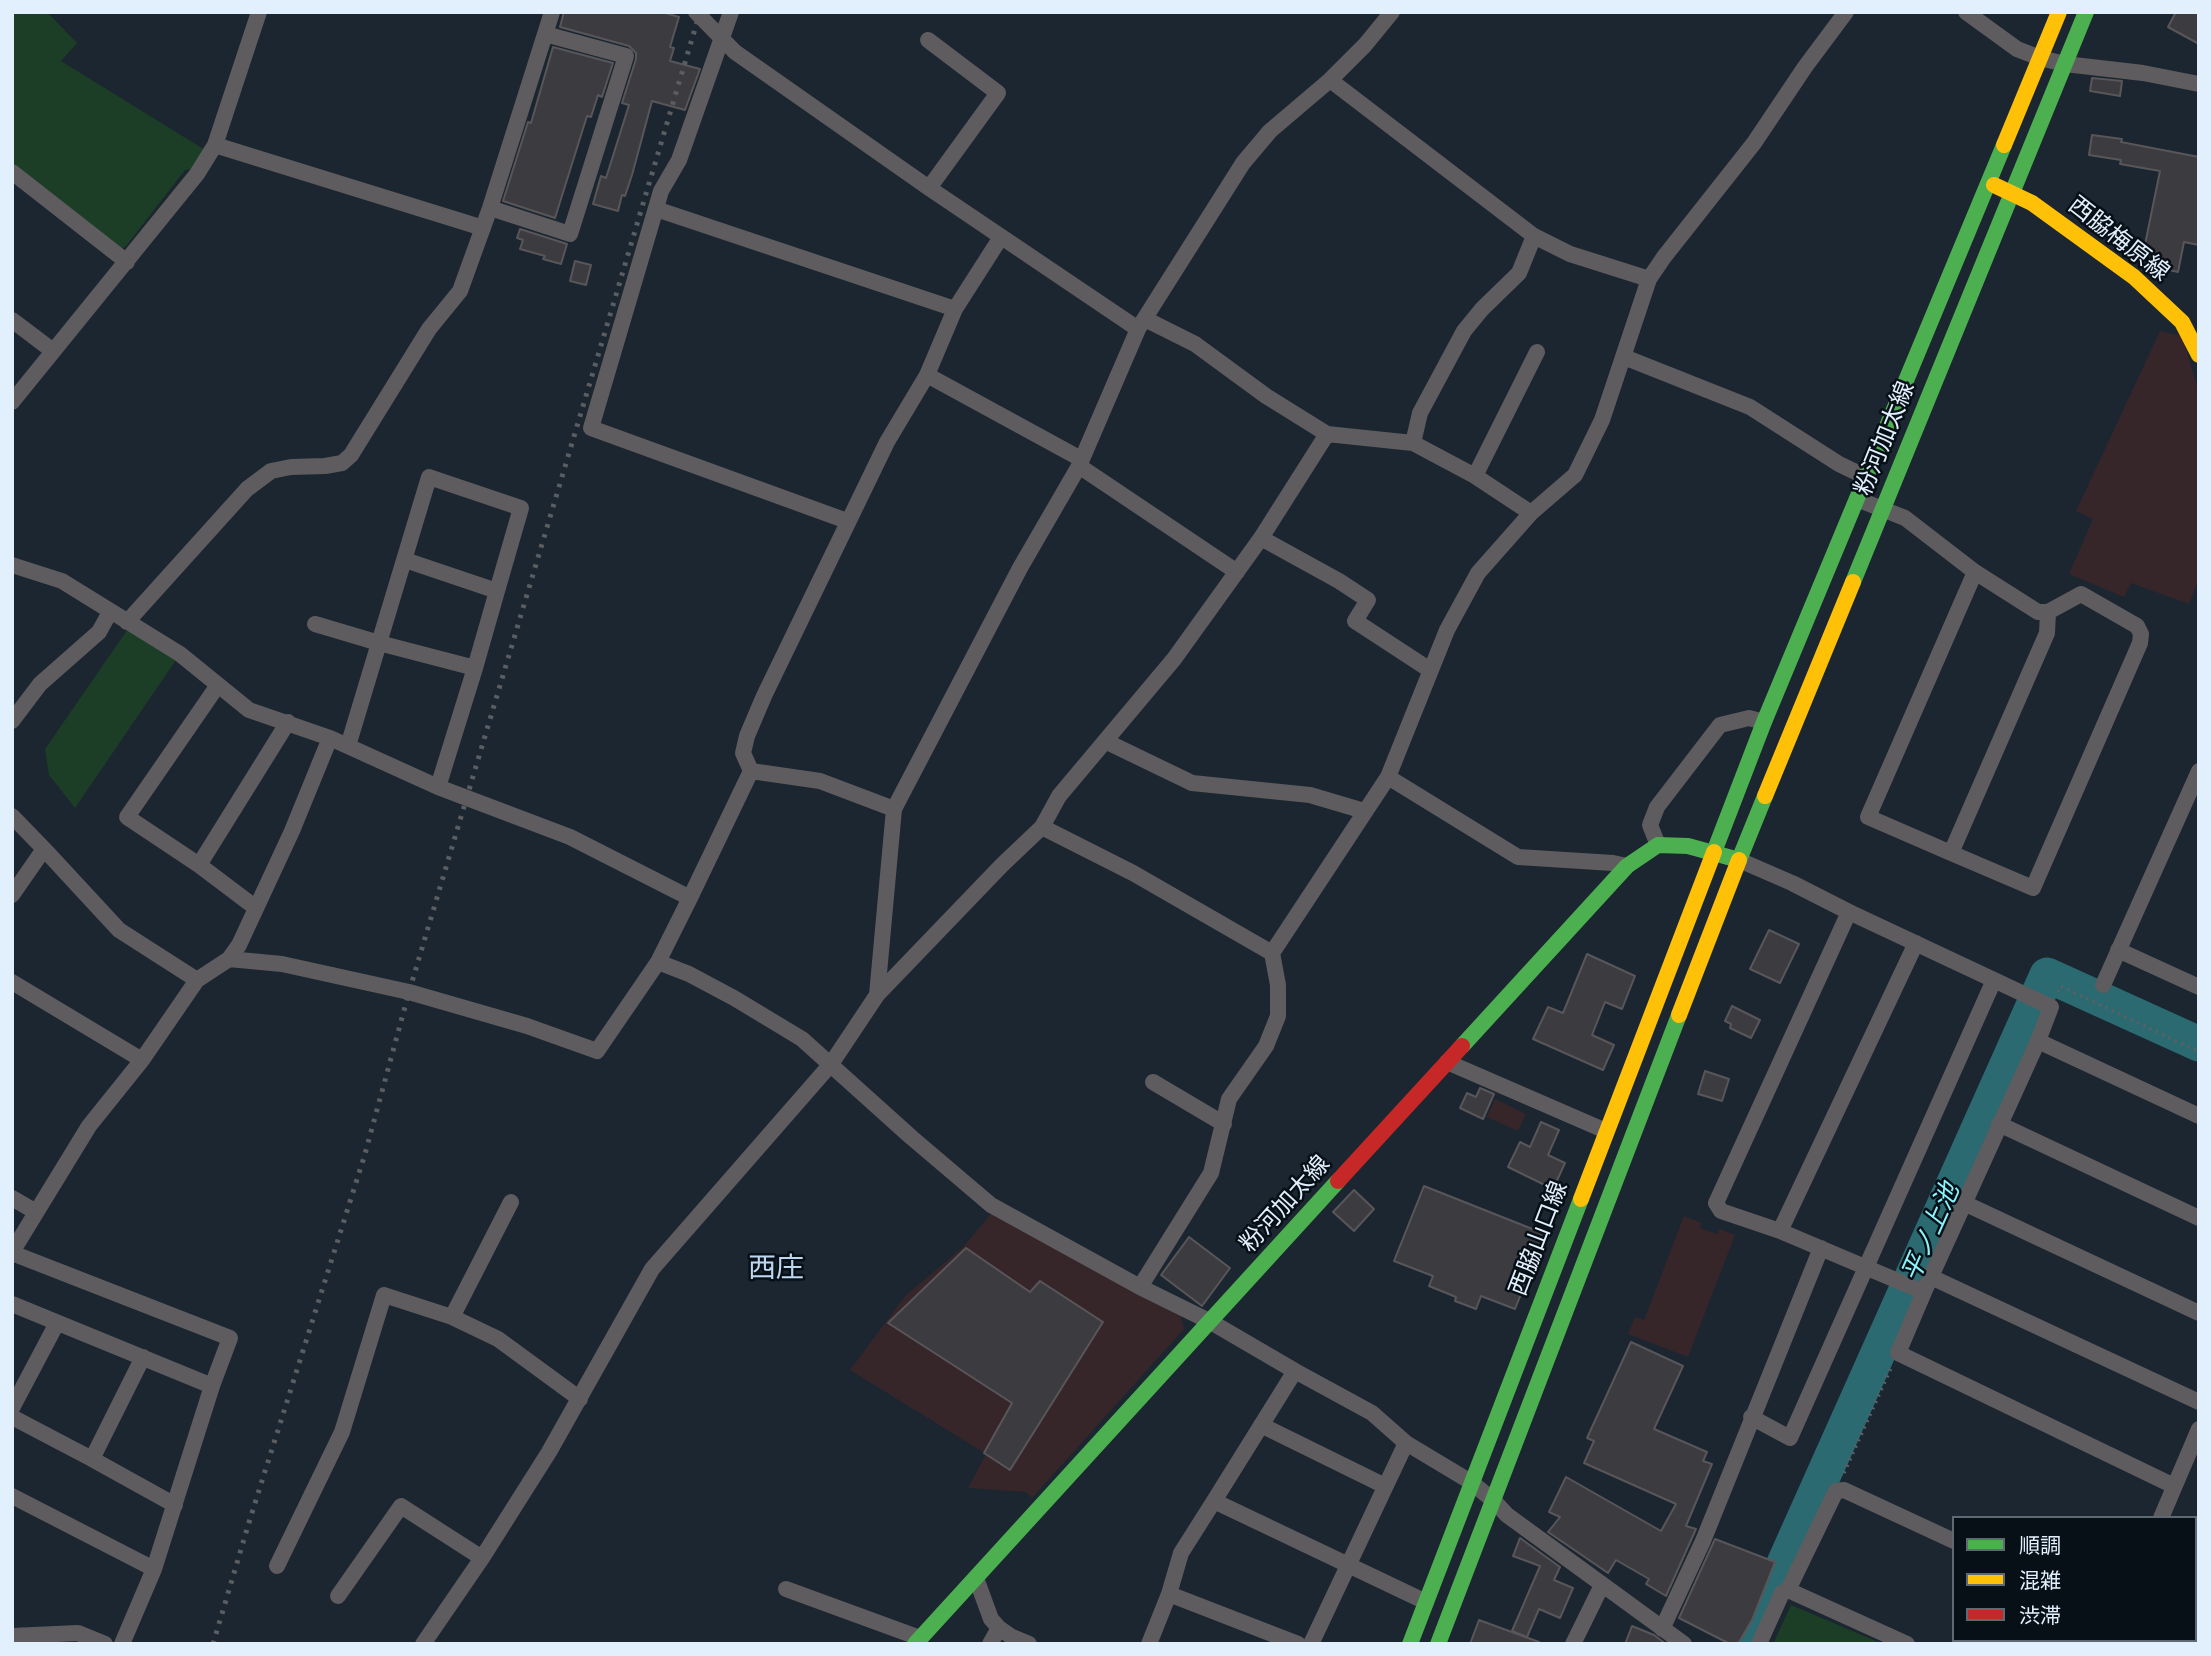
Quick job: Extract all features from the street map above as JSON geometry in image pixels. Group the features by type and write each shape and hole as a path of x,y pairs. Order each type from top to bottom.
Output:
{"main road":[{"name":"粉河加太線","path":"1713,852 1764,722 2059,12"},
{"name":"粉河加太線","path":"1739,860 2086,12"},
{"name":"西脇梅原線","path":"1988,183 2032,203 2134,277 2182,322 2199,355"},
{"name":"粉河加太線","path":"918,1641 1627,866 1658,845"},
{"path":"1658,845 1688,846 1739,860"},
{"name":"西脇山口線","path":"1410,1644 1713,852"},
{"name":"西脇山口線","path":"1438,1644 1739,860"}],"street":[{"path":"12,402 197,174 215,145 259,12"},
{"path":"127,622 247,489 271,471 333,465 342,463 351,455 429,329 460,291 491,208 552,12"},
{"path":"696,12 735,52 929,188 1001,237 1142,324 1195,344 1266,396 1327,434 1413,443 1475,476 1531,513"},
{"path":"731,12 679,160 661,191 592,428 847,521"},
{"path":"877,995 894,809 1020,568 1080,462 1142,324 1243,163 1270,131 1330,80 1365,45 1392,12"},
{"path":"1140,1287 1211,1173 1230,1099 1266,1046 1278,1016 1278,985 1272,953 1388,777 1447,630 1478,573 1531,513 1576,475 1602,420 1649,279 1754,143 1846,12"},
{"path":"1966,12 2017,49 2040,58 2199,84"},
{"path":"491,208 570,234 626,57 545,34"},
{"path":"928,40 998,93 929,188"},
{"path":"1330,80 1534,236 1570,254 1649,279"},
{"path":"215,145 483,228"},
{"path":"12,172 127,262"},
{"path":"656,209 955,309"},
{"path":"1413,443 1420,413 1464,331 1519,273 1534,236"},
{"path":"229,959 282,964 397,989 527,1026 597,1051 658,962 690,898 751,771 743,753 747,736 847,521 887,442 927,375 955,309 1001,237"},
{"path":"12,320 53,351"},
{"path":"1475,476 1536,352"},
{"path":"1624,357 1751,407 1839,464 1866,477"},
{"path":"927,375 1080,462 1237,572"},
{"path":"423,1644 482,1558 580,1399 652,1269 831,1064 877,995 1042,827 1059,796 1174,659 1261,538 1327,434"},
{"path":"348,746 429,477 521,508 438,787"},
{"path":"1857,499 1905,518 1975,572 2038,612 2048,612 2081,594 2137,626 2141,634 2140,643 2033,888 1868,817 1975,572"},
{"path":"1261,538 1368,600 1355,621 1430,670"},
{"path":"405,560 497,592"},
{"path":"12,565 62,581 180,654 248,710 330,738 438,787 570,837 690,898"},
{"path":"12,721 40,684 99,632 110,612"},
{"path":"1951,853 2047,633 2048,612"},
{"path":"315,624 475,668"},
{"path":"218,685 127,817 199,865 256,908"},
{"path":"1658,845 1650,825 1657,807 1720,725 1749,718 1764,722"},
{"path":"199,865 288,722"},
{"path":"122,1644 154,1569 230,1338 12,1252 89,1126 142,1060 197,980 229,959 239,945 302,808 330,738"},
{"path":"1105,741 1192,783 1310,795 1364,811"},
{"path":"751,771 820,781 894,809"},
{"path":"1388,777 1518,857 1627,866"},
{"path":"2103,985 2198,777"},
{"path":"12,816 120,930 197,980"},
{"path":"1042,827 1133,873 1272,953"},
{"path":"12,895 44,849"},
{"path":"1739,860 2048,1005 2038,1041 1964,1203 1918,1285 1898,1353 2174,1486"},
{"path":"1849,912 1716,1203 1721,1211 1918,1285 2199,1402"},
{"path":"1780,1231 1916,943"},
{"path":"2118,950 2199,987"},
{"path":"658,962 689,974 734,998 802,1039 991,1205 1140,1287 1211,1322 1372,1413 1406,1443 1471,1482 1507,1515 1683,1644"},
{"path":"1751,1418 1790,1437 1994,980"},
{"path":"12,982 142,1060"},
{"path":"2038,1041 2199,1116"},
{"path":"1447,1062 1606,1131"},
{"path":"1153,1082 1224,1124"},
{"path":"2000,1124 2199,1218"},
{"path":"12,1198 36,1212"},
{"path":"452,1317 511,1202"},
{"path":"1964,1203 2199,1312"},
{"path":"1662,1629 1703,1541 1821,1248"},
{"path":"277,1566 342,1433 384,1295 452,1317 498,1339 580,1399"},
{"path":"12,1304 212,1386"},
{"path":"12,1408 57,1323"},
{"path":"92,1460 143,1357"},
{"path":"1149,1644 1169,1594 1181,1553 1295,1371"},
{"path":"12,1417 175,1505"},
{"path":"1261,1425 1385,1486"},
{"path":"2162,1516 2199,1429"},
{"path":"1311,1644 1406,1443"},
{"path":"1759,1644 1782,1593 1788,1590 1836,1491 1844,1490 1952,1540"},
{"path":"12,1496 154,1569"},
{"path":"1214,1501 1426,1602"},
{"path":"338,1597 401,1506 482,1558"},
{"path":"976,1578 991,1619 1012,1637 1029,1644"},
{"path":"1573,1644 1602,1585"},
{"path":"786,1589 918,1641"},
{"path":"1788,1590 1907,1644"},
{"path":"1169,1594 1298,1644"},
{"path":"989,1644 999,1628"},
{"path":"16,1639 78,1633 105,1644"}],"path":[{"path":"2048,1005 2061,986 2199,1052"},
{"path":"1836,1491 1898,1353"}],"shaded area":[{"path":"2160,331 2182,336 2199,392 2199,579 2189,604 2131,583 2124,597 2069,574 2093,519 2076,511"},
{"path":"1495,1099 1526,1114 1518,1131 1487,1117"},
{"path":"991,1214 1180,1313 1184,1329 1032,1498 1026,1492 968,1488 986,1454 850,1370 905,1296 962,1248"},
{"path":"1684,1216 1702,1223 1700,1228 1717,1234 1720,1229 1735,1235 1688,1357 1628,1334 1635,1317 1644,1320"}],"green space":[{"path":"12,12 47,12 77,43 61,61 205,150 193,169 185,170 123,248 111,245 12,166"},
{"path":"128,629 176,660 75,808 49,775 45,749"},
{"path":"1791,1605 1883,1644 1773,1644"}],"building":[{"path":"564,12 662,12 679,17 670,47 674,48 670,61 700,69 685,110 652,101 632,175 618,211 593,204 601,176 606,178 629,105 622,103 636,53 629,46 560,27"},
{"path":"2176,12 2199,12 2199,44 2168,27"},
{"path":"553,47 613,63 602,97 598,95 591,117 587,116 555,218 503,201 528,122 531,123"},
{"path":"2092,78 2122,81 2120,96 2090,91"},
{"path":"2092,135 2122,139 2121,142 2199,157 2199,245 2184,242 2178,272 2141,264 2160,171 2120,164 2121,160 2089,155"},
{"path":"520,229 567,244 561,264 520,249 523,240 517,238"},
{"path":"575,261 591,265 586,285 570,281"},
{"path":"1769,930 1799,944 1780,983 1750,969"},
{"path":"1587,954 1635,976 1622,1009 1605,1002 1592,1035 1614,1045 1603,1070 1533,1039 1548,1007 1563,1013"},
{"path":"1732,1006 1760,1020 1751,1038 1730,1028 1731,1024 1725,1021"},
{"path":"1705,1071 1729,1079 1722,1101 1698,1094"},
{"path":"1480,1088 1494,1094 1483,1119 1460,1108 1467,1093 1476,1097"},
{"path":"1541,1122 1559,1130 1548,1155 1565,1163 1553,1189 1508,1167 1520,1142 1530,1147"},
{"path":"1424,1186 1545,1234 1515,1309 1481,1296 1476,1309 1455,1301 1456,1297 1429,1286 1433,1276 1394,1261"},
{"path":"1354,1190 1374,1209 1354,1231 1333,1212"},
{"path":"1189,1237 1230,1268 1202,1306 1161,1275"},
{"path":"966,1248 1030,1292 1040,1281 1103,1322 1010,1470 984,1453 1012,1403 888,1323"},
{"path":"1631,1342 1683,1366 1654,1429 1707,1452 1703,1461 1712,1464 1686,1526 1696,1529 1666,1596 1646,1584 1649,1579 1616,1560 1608,1573 1548,1532 1560,1517 1549,1512 1566,1477 1661,1531 1676,1504 1584,1463 1594,1441 1587,1438"},
{"path":"1520,1538 1560,1567 1554,1580 1573,1588 1560,1618 1539,1609 1527,1637 1512,1631 1540,1566 1513,1556"},
{"path":"1715,1539 1775,1562 1752,1620 1738,1644 1730,1644 1679,1618"},
{"path":"1479,1620 1539,1642 1539,1644 1470,1644"},
{"path":"1632,1626 1654,1635 1666,1644 1625,1644"}],"waterway":[{"name":"平ノ上池","path":"1748,1644 2047,975 2199,1044"}],"railway":[{"path":"213,1644 365,1154 409,992 700,12"}],"traffic: fast":[{"path":"1853,582 2086,12"},
{"path":"1714,852 1764,722 2004,145"},
{"path":"1462,1046 1627,866 1658,845 1688,846 1739,860 1765,796"},
{"path":"1438,1644 1679,1015"},
{"path":"915,1644 1338,1181"},
{"path":"1410,1644 1581,1199"}],"traffic: slow":[{"path":"2004,145 2059,12"},
{"path":"1994,185 2032,203 2134,277 2182,322 2199,355"},
{"path":"1765,796 1853,582"},
{"path":"1581,1199 1714,852"},
{"path":"1679,1015 1739,860"}],"traffic: jam":[{"path":"1338,1181 1462,1046"}],"district":[{"name":"西庄","path":"776,1270"}]}
